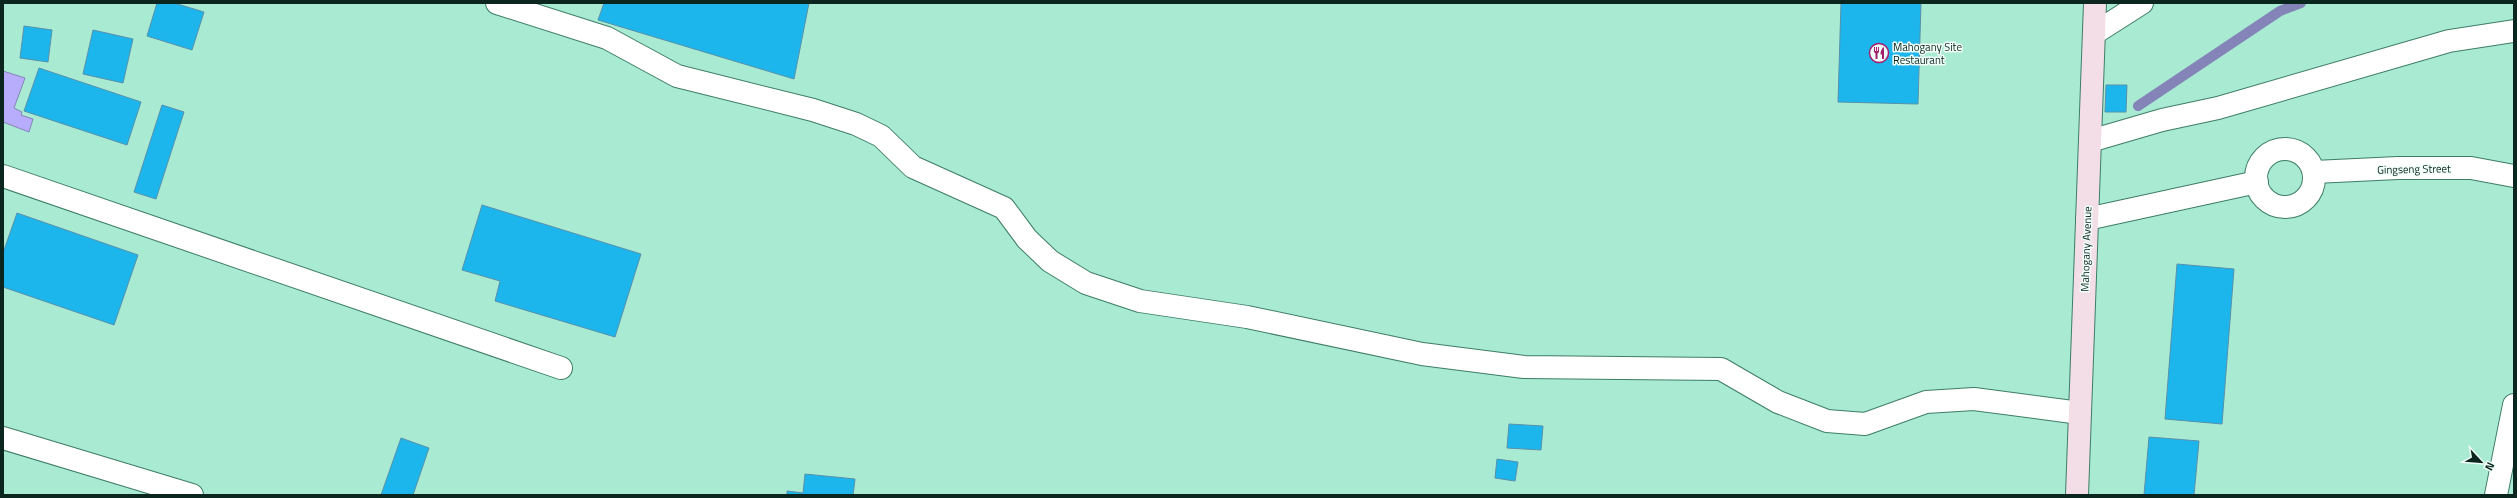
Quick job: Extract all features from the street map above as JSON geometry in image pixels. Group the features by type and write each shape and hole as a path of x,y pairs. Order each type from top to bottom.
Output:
{"main road":[{"name":"Mahogany Avenue","path":"2077,495 2095,3"}],"street":[{"path":"497,3 607,38 677,76 813,110 856,124 880,136 913,167 1004,208 1027,240 1050,260 1086,283 1140,301 1247,317 1422,354 1524,367 1721,369 1778,402 1827,421 1865,424 1926,402 1974,399 2080,412"},
{"path":"2095,33 2142,3"},
{"path":"2090,141 2162,120 2218,108 2449,41 2514,31"},
{"path":"2281,149 2296,150 2304,155 2314,172 2312,190 2299,203 2290,206 2272,203 2259,190 2257,182 2257,172 2261,162 2267,155 2281,149"},
{"name":"Gingseng Street","path":"2314,172 2398,168 2471,168 2514,176"},
{"path":"3,176 561,368"},
{"path":"2087,219 2257,182"},
{"path":"2496,495 2514,405"},
{"path":"3,438 192,495"}],"shaded area":[{"path":"3,71 25,78 14,108 22,112 21,115 33,119 29,132 3,122"}],"building":[{"path":"157,3 174,3 204,12 192,50 147,36"},
{"path":"604,3 809,3 794,79 598,20"},
{"name":"Mahogany Site Restaurant","path":"1841,3 1921,3 1918,104 1838,102"},
{"path":"24,26 52,30 48,62 20,58"},
{"path":"93,30 133,39 123,83 83,74"},
{"path":"39,68 141,102 127,145 24,111"},
{"path":"2106,85 2127,85 2126,112 2105,112"},
{"path":"162,105 184,112 156,199 134,192"},
{"path":"482,205 641,254 615,337 495,301 500,281 462,270"},
{"path":"17,213 138,255 114,325 3,287 3,253"},
{"path":"2177,264 2234,269 2222,424 2165,419"},
{"path":"1509,424 1543,426 1541,450 1507,448"},
{"path":"2149,437 2199,441 2194,495 2144,495"},
{"path":"401,438 429,448 413,495 381,495"},
{"path":"1497,459 1518,462 1515,481 1495,478"},
{"path":"805,474 855,479 853,495 787,495 787,491 803,493"}],"waterway":[{"path":"2138,106 2280,11 2301,3"}],"place":[{"name":"Mahogany Site Restaurant","path":"1879,53"}]}
